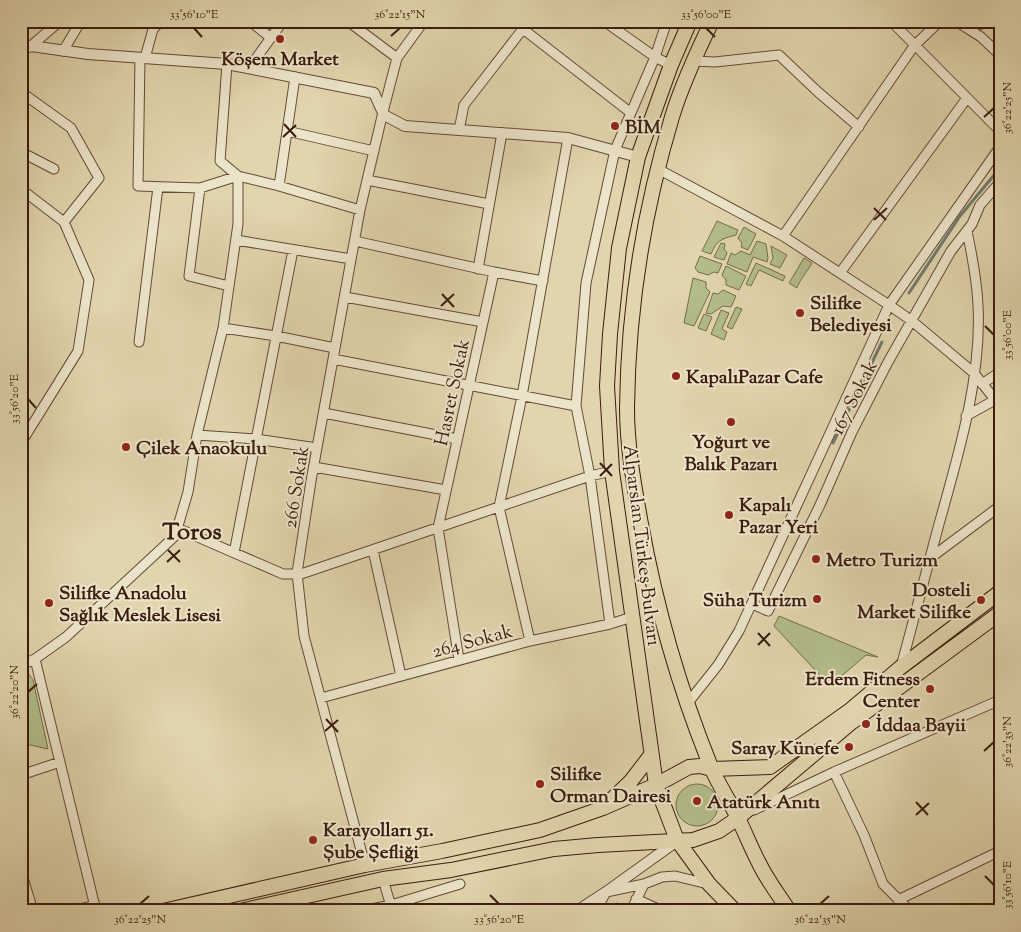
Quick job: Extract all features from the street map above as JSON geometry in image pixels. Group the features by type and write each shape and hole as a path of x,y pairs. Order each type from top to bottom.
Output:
{"main road":[{"name":"Alparslan Türkeş Bulvarı","path":"690,21 671,65 638,157 618,248 607,386 612,471 656,786 678,840 709,884 735,911"},
{"name":"Alparslan Türkeş Bulvarı","path":"712,21 693,61 673,115 658,169 639,266 630,334 627,409 631,471 647,560 661,617 687,704 712,769"},
{"path":"163,911 365,865 540,830 603,808 656,786 689,766 712,769 770,767 849,710 901,667 1000,592"},
{"path":"240,911 383,879 451,870 554,849 694,840 719,831 738,818 852,722 1000,613"},
{"path":"603,808 631,780 651,755"},
{"path":"712,769 760,864 789,911"}],"street":[{"path":"26,48 60,21"},
{"path":"63,50 81,21"},
{"path":"161,21 153,29 143,58 138,186 200,188 238,176"},
{"path":"250,21 271,38"},
{"path":"248,68 283,21"},
{"path":"353,22 397,58 424,21"},
{"path":"459,130 464,104 529,21"},
{"path":"604,21 655,57 671,65"},
{"path":"610,624 590,476 576,406 586,283 615,150 655,57 667,21"},
{"path":"891,21 1000,131"},
{"path":"783,236 914,46 940,21"},
{"path":"956,21 981,37 1000,55"},
{"path":"965,27 997,21"},
{"path":"523,29 631,113"},
{"path":"26,48 227,64 374,93 384,115 405,126 568,138 638,157"},
{"path":"693,61 715,62 779,55 818,92 859,126"},
{"name":"266 Sokak","path":"365,865 304,636 298,574 317,448 360,210 397,58"},
{"path":"227,64 220,161 238,176 360,210"},
{"path":"279,186 295,77"},
{"path":"21,92 71,128 99,178 64,222"},
{"path":"840,273 967,98"},
{"path":"287,131 374,151"},
{"path":"478,269 502,133"},
{"path":"530,641 499,507 522,396 568,138"},
{"path":"687,704 718,665 739,631 889,304 1000,147"},
{"path":"21,152 54,169"},
{"path":"658,169 783,236 889,304 912,321 974,373 998,403 966,416"},
{"path":"21,665 35,659 66,637 176,532 188,492 197,435 222,328 238,224 238,176"},
{"path":"367,180 490,204"},
{"name":"167 Sokak","path":"752,604 768,611 820,505 852,432 912,321 951,251 972,224 980,205 1000,182"},
{"path":"139,342 158,187"},
{"path":"200,188 190,276 229,286"},
{"path":"21,189 64,222 90,280 78,351 21,443"},
{"path":"901,667 962,442 974,373 978,306 974,265 967,231"},
{"path":"236,240 351,259"},
{"path":"355,241 478,269 543,281"},
{"path":"234,552 293,250"},
{"name":"Hasret Sokak","path":"460,660 438,528 494,272"},
{"path":"345,297 483,322"},
{"path":"222,328 336,348"},
{"path":"333,359 576,406"},
{"path":"982,384 1000,372"},
{"path":"324,413 458,439"},
{"path":"197,435 256,439 317,448"},
{"path":"314,466 446,490"},
{"path":"176,532 234,552 283,574 298,574 590,476 612,471"},
{"path":"929,559 1000,506"},
{"path":"373,550 401,676"},
{"name":"264 Sokak","path":"321,698 530,641 610,624 632,617"},
{"path":"35,659 96,908 72,911"},
{"path":"738,818 834,772 1000,700"},
{"path":"21,775 60,762"},
{"path":"834,772 864,836 883,884 910,911"},
{"path":"577,911 678,840"},
{"path":"892,911 900,902 1000,852"},
{"path":"21,870 33,911"},
{"path":"606,892 644,884 662,877 675,876 709,884"},
{"path":"383,879 391,908"},
{"path":"362,911 391,908 460,884"},
{"path":"631,911 644,884"},
{"path":"596,911 606,892"},
{"path":"636,899 663,911"}],"green space":[{"path":"717,221 738,230 736,235 720,241 711,254 702,251"},
{"path":"744,227 756,234 748,250 741,247 742,243 738,238"},
{"path":"757,241 766,244 767,262 753,257 747,272 727,264 731,253 735,255 741,251 750,255"},
{"path":"721,243 725,244 724,249 727,253 724,260 714,257"},
{"path":"771,246 787,255 780,268 770,264 773,258"},
{"path":"700,256 722,264 718,273 714,272 708,275 698,272 695,268"},
{"path":"804,258 812,263 797,288 789,283"},
{"path":"756,263 785,276 783,281 759,270 751,286 746,284"},
{"path":"726,266 746,276 739,290 726,285 726,280 722,275"},
{"path":"693,278 706,282 706,288 710,292 694,326 684,323"},
{"path":"723,290 736,296 731,307 723,306 711,314 706,313 713,293 718,294"},
{"path":"736,307 742,309 732,329 727,327"},
{"path":"721,310 729,313 722,329 727,332 724,340 711,334"},
{"path":"704,314 712,317 706,331 698,328"},
{"path":"779,616 878,657 866,655 830,686 774,626"},
{"path":"28,673 33,680 48,749 21,743 21,675"},
{"path":"697,784 712,790 718,805 712,820 697,826 682,820 676,805 682,790"}],"waterway":[{"path":"909,293 960,216 1000,168"},
{"path":"833,443 882,342"},
{"path":"613,911 617,904"}],"place":[{"name":"Köşem Market","path":"280,39"},
{"name":"BİM","path":"615,126"},
{"name":"Silifke Belediyesi","path":"800,313"},
{"name":"KapalıPazar Cafe","path":"676,376"},
{"name":"Yoğurt ve Balık Pazarı","path":"731,422"},
{"name":"Çilek Anaokulu","path":"126,447"},
{"name":"Kapalı Pazar Yeri","path":"729,515"},
{"name":"Metro Turizm","path":"816,559"},
{"name":"Süha Turizm","path":"817,599"},
{"name":"Dosteli Market Silifke","path":"981,600"},
{"name":"Silifke Anadolu Sağlık Meslek Lisesi","path":"49,603"},
{"name":"Erdem Fitness Center","path":"930,689"},
{"name":"İddaa Bayii","path":"866,724"},
{"name":"Saray Künefe","path":"849,747"},
{"name":"Silifke Orman Dairesi","path":"540,784"},
{"name":"Atatürk Anıtı","path":"697,801"},
{"name":"Karayolları 51. Şube Şefliği","path":"313,840"}],"district":[{"name":"Toros","path":"192,531"}]}
